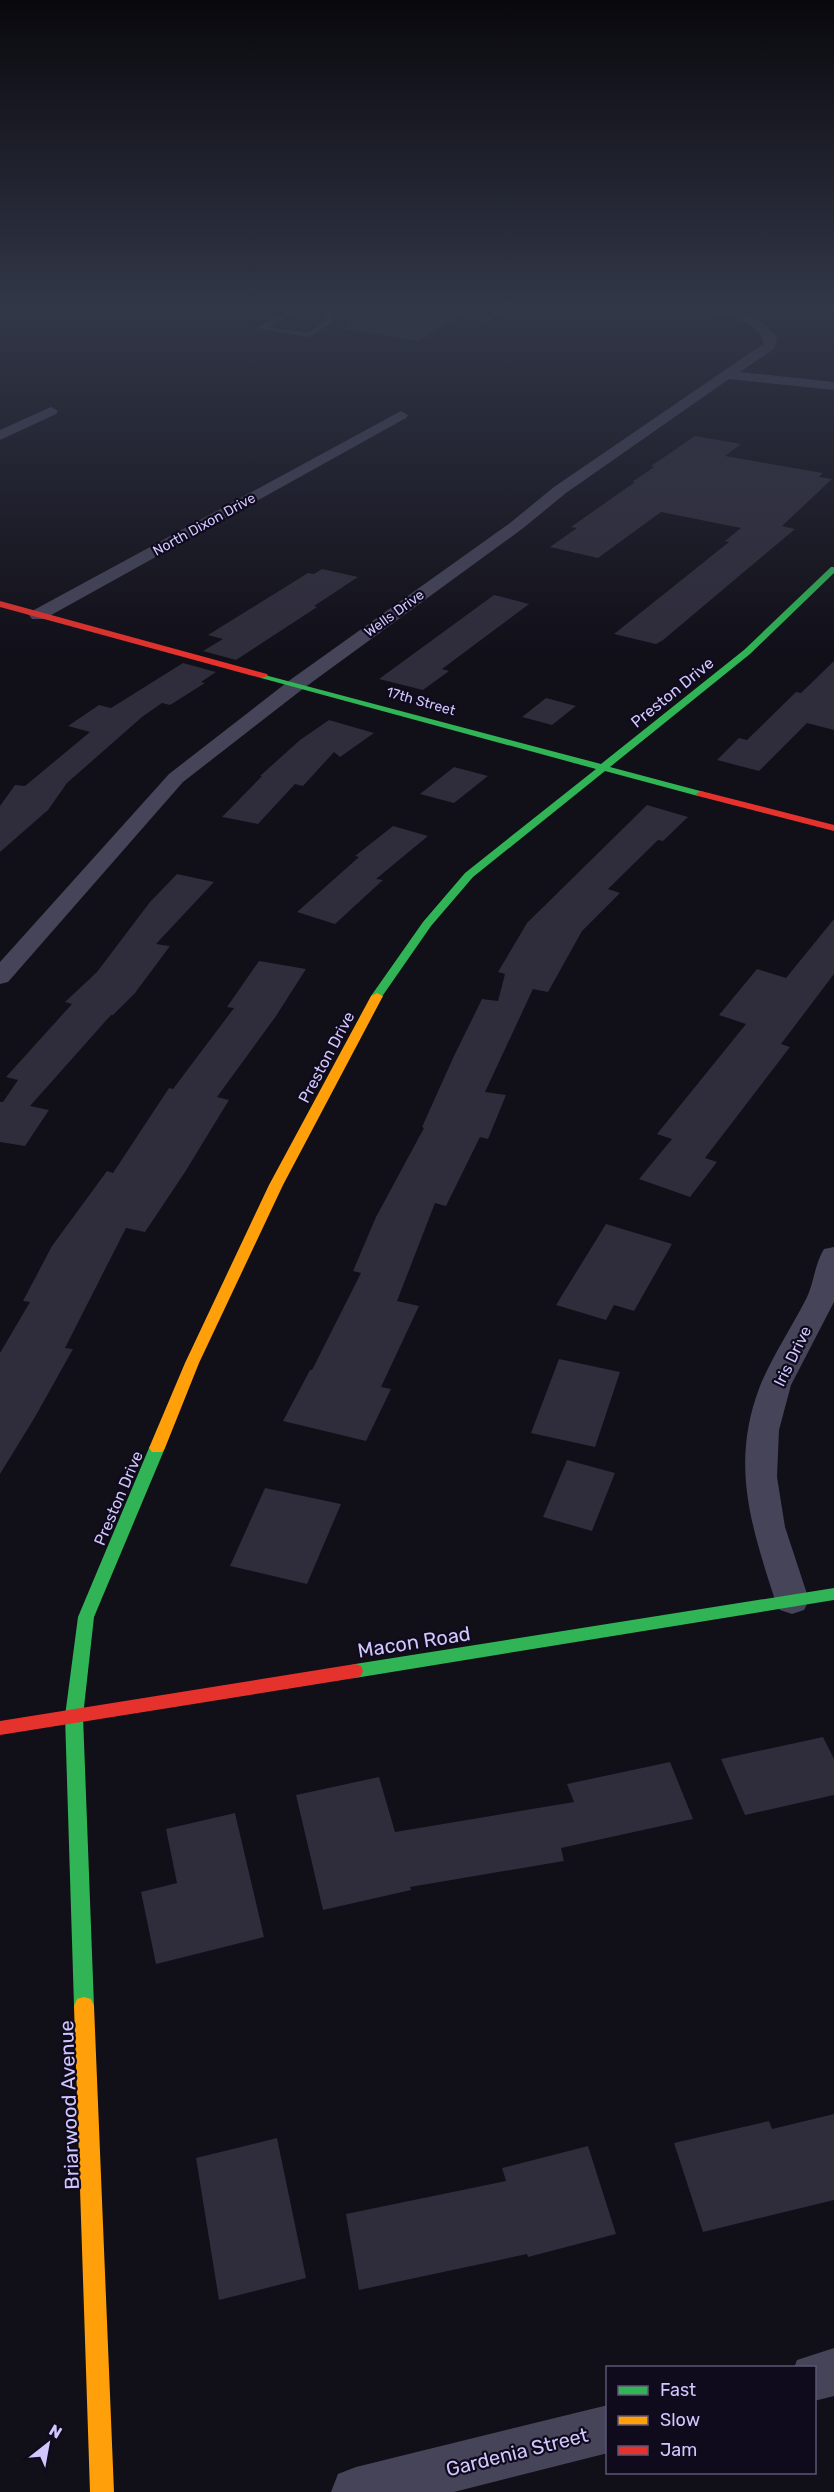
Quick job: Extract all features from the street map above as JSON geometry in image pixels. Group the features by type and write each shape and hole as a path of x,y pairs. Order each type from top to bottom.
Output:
{"street":[{"path":"0,436 26,423"},
{"name":"North Dixon Drive","path":"38,615 385,423"},
{"name":"Wells Drive","path":"0,977 176,778 297,684 516,526 560,490 656,423"},
{"name":"Preston Drive","path":"74,1716 86,1617 187,1374 276,1185 383,985 427,924 470,875 747,652 834,569"},
{"name":"17th Street","path":"0,604 603,769 834,828"},
{"name":"Iris Drive","path":"792,1600 768,1527 761,1477 763,1430 776,1385 823,1295 834,1256"},
{"name":"Macon Road","path":"0,1728 792,1600 833,1596"},
{"name":"Briarwood Avenue","path":"74,1716 102,2492"},
{"path":"816,2376 834,2372"},
{"name":"Gardenia Street","path":"356,2492 606,2430"}],"building":[{"path":"695,436 741,444 725,456 823,473 819,477 832,479 782,526 795,529 663,640 656,644 614,634 729,542 725,541 741,528 661,512 598,558 550,547 577,528 571,527 654,467 651,466"},
{"path":"322,569 358,577 236,660 203,651 223,639 208,635 308,573 314,574"},
{"path":"494,595 529,604 442,669 449,671 423,690 379,679"},
{"path":"834,661 834,730 807,723 759,771 717,760 739,738 747,740 796,692 801,693"},
{"path":"183,663 216,672 201,682 205,683 170,705 162,703 142,717 67,783 48,810 0,852 0,806 15,785 25,786 90,732 68,726 99,705 111,708"},
{"path":"546,698 576,706 552,725 522,717"},
{"path":"329,720 374,733 340,757 334,752 303,786 295,784 258,824 222,817 262,776 260,776 300,740"},
{"path":"454,767 488,776 454,803 420,794"},
{"path":"647,805 688,817 663,841 658,840 608,889 620,893 582,931 548,992 533,989 485,1092 506,1095 488,1139 480,1137 446,1206 435,1203 397,1301 419,1306 381,1387 391,1389 366,1441 283,1421 312,1370 361,1273 353,1271 376,1217 424,1128 422,1127 482,999 498,1001 505,974 498,972 527,923"},
{"path":"393,826 428,836 376,879 383,880 335,924 297,912 359,857 355,856"},
{"path":"177,874 214,882 156,944 170,946 135,993 111,1015 30,1106 49,1110 25,1146 0,1142 0,1102 3,1102 18,1080 6,1077 72,1004 65,1002 97,972 150,902"},
{"path":"834,919 834,974 781,1044 790,1047 705,1158 717,1162 690,1197 639,1179 672,1139 657,1134 746,1024 719,1015 757,969 786,978"},
{"path":"259,961 306,969 276,1016 217,1097 229,1100 145,1232 126,1228 65,1348 73,1349 0,1474 0,1353 30,1302 23,1301 52,1246 107,1171 113,1173 169,1088 173,1089 234,1008 227,1007"},
{"path":"606,1224 672,1244 634,1311 614,1305 606,1320 556,1305"},
{"path":"559,1359 620,1372 595,1447 531,1433"},
{"path":"567,1460 615,1473 592,1531 543,1517"},
{"path":"265,1488 341,1504 307,1584 230,1566"},
{"path":"823,1737 834,1759 834,1795 745,1815 721,1759"},
{"path":"670,1762 693,1819 561,1848 564,1861 410,1887 411,1890 323,1910 296,1795 379,1777 395,1832 574,1802 567,1784"},
{"path":"235,1813 264,1937 156,1964 141,1892 177,1883 166,1829"},
{"path":"834,2114 834,2200 703,2232 674,2143 769,2121 772,2129"},
{"path":"277,2138 306,2278 219,2300 196,2158"},
{"path":"588,2146 616,2234 528,2257 527,2254 359,2290 346,2214 506,2181 502,2168"}],"traffic: fast":[{"path":"377,996 427,924 469,875 747,652 834,569"},
{"path":"264,676 701,794"},
{"path":"84,2006 74,1716 86,1617 157,1448"},
{"path":"355,1671 834,1594"}],"traffic: slow":[{"path":"157,1448 192,1363 276,1185 377,996"},
{"path":"84,2006 102,2492"}],"traffic: jam":[{"path":"0,604 264,676"},
{"path":"701,794 834,828"},
{"path":"0,1728 355,1671"}]}
